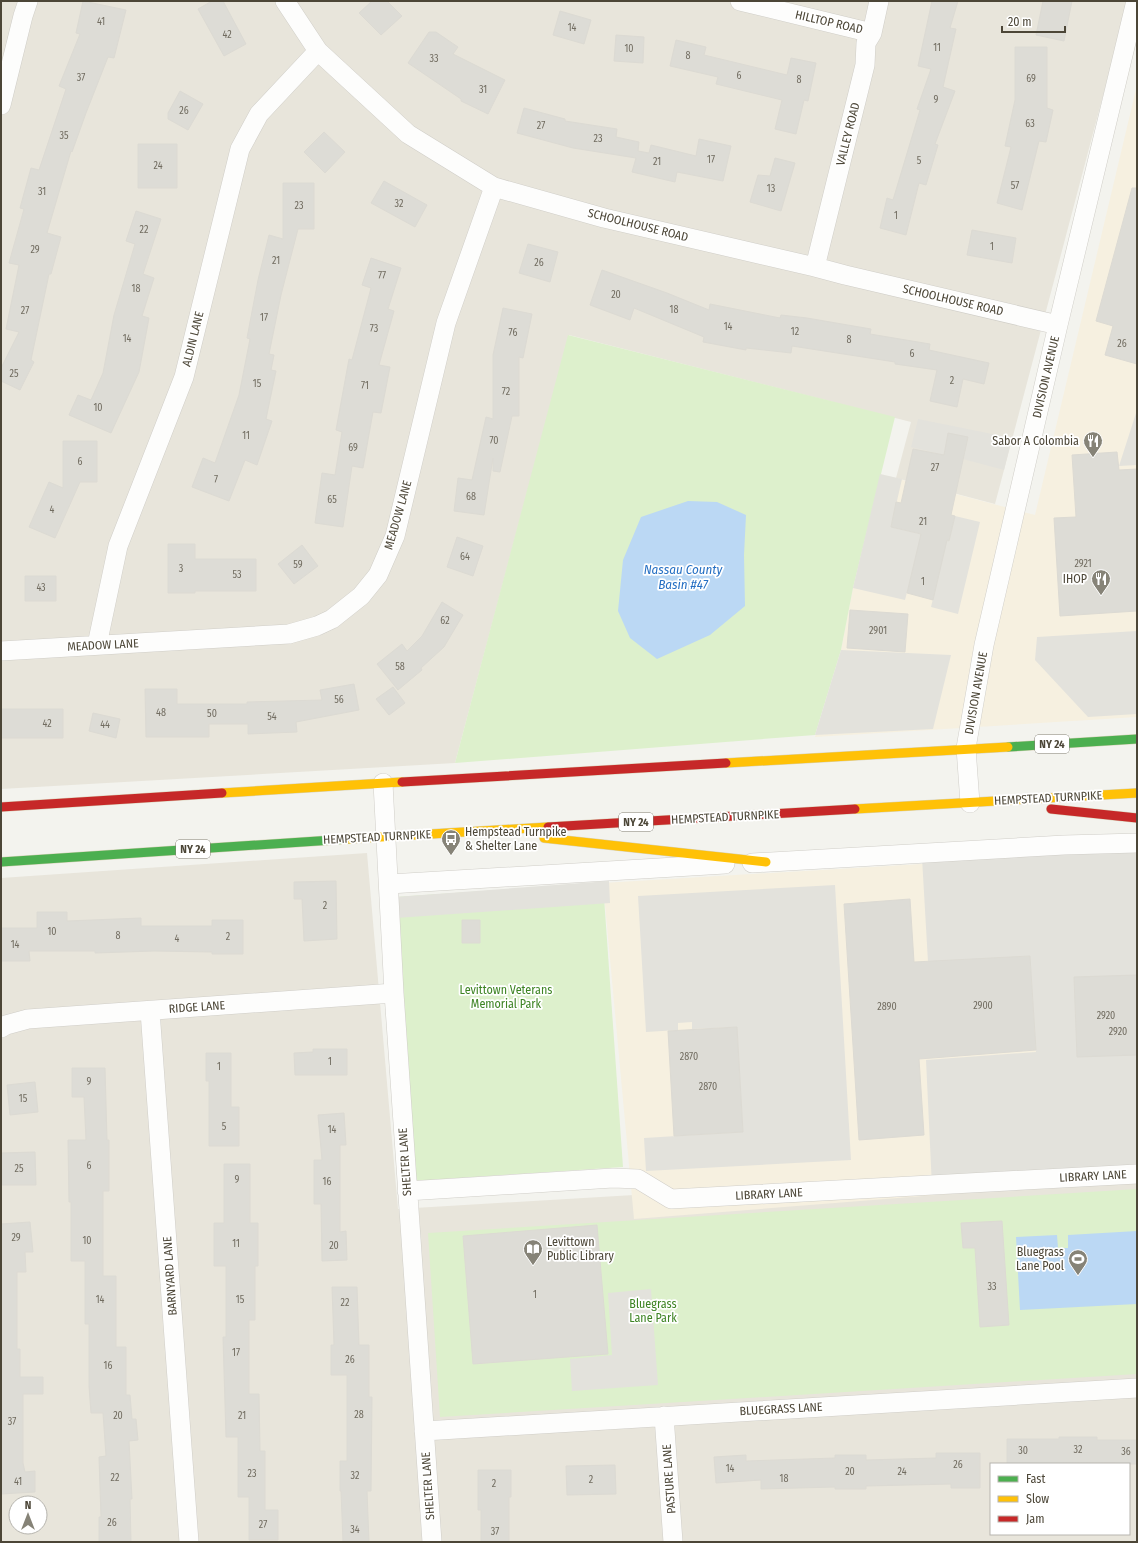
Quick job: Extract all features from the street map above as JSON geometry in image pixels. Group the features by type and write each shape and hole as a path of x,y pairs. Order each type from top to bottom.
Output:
{"main road":[{"name":"NY 24","path":"1,807 966,748 1137,739"},
{"name":"HEMPSTEAD TURNPIKE","path":"1,862 386,836 1137,793"},
{"path":"978,802 1137,818"},
{"path":"481,831 766,862"}],"street":[{"path":"1,105 28,1"},
{"name":"SCHOOLHOUSE ROAD","path":"285,1 318,51 408,134 494,187 604,218 815,266 845,275 1058,325"},
{"name":"HILLTOP ROAD","path":"740,1 872,33"},
{"name":"VALLEY ROAD","path":"815,266 865,65 866,43 872,33 879,1"},
{"name":"DIVISION AVENUE","path":"978,802 966,748 984,645 1058,325 1136,1"},
{"name":"ALDIN LANE","path":"97,645 118,546 184,377 240,149 259,114 318,51"},
{"name":"MEADOW LANE","path":"1,651 289,634 317,626 332,619 362,596 378,575 395,536 446,323 494,187"},
{"name":"SHELTER LANE","path":"383,783 394,993 432,1542"},
{"path":"389,884 1064,845 1137,843"},
{"name":"RIDGE LANE","path":"1,1028 6,1025 28,1019 394,993"},
{"name":"BARNYARD LANE","path":"150,1010 189,1542"},
{"name":"LIBRARY LANE","path":"407,1191 613,1178 638,1179 671,1199 1137,1174"},
{"name":"BLUEGRASS LANE","path":"424,1431 1137,1388"},
{"name":"PASTURE LANE","path":"664,1416 673,1542"}],"shaded area":[{"path":"1,1 1128,1 995,504 896,478 911,422 569,335 455,763 1,789"},
{"path":"1137,85 1137,717 815,737 841,650 853,588 880,474 1035,515"},
{"path":"1137,410 1137,465 1119,466"},
{"path":"918,419 1012,438 1004,470 963,459 968,437 948,433 944,455 911,447"},
{"path":"880,474 902,479 891,527 949,541 955,516 980,522 958,614 931,607 940,570 914,565 905,600 853,588"},
{"path":"1137,631 1137,714 1088,717 1035,660 1037,637"},
{"path":"841,650 951,655 933,729 815,735"},
{"path":"1137,844 1137,1175 932,1187 926,1060 1036,1052 1030,956 928,962 922,858"},
{"path":"1137,851 1137,1179 634,1219 603,883"},
{"path":"367,853 398,1209 1137,1165 1137,1542 1,1542 1,878"},
{"path":"609,881 610,903 396,918 395,897"},
{"path":"835,885 851,1160 646,1171 644,1138 743,1132 737,1027 692,1029 692,1022 678,1023 678,1030 646,1032 638,896"},
{"path":"651,1289 658,1385 572,1391 570,1359 612,1355 608,1293"}],"green space":[{"path":"568,335 895,417 853,588 841,650 815,735 455,763"},
{"name":"Levittown Veterans Memorial Park","path":"603,883 623,1167 415,1181 395,897"},
{"name":"Bluegrass Lane Park","path":"1137,1189 1137,1374 440,1417 428,1233"}],"water":[{"name":"Nassau County Basin #47","path":"688,501 717,502 746,515 744,555 745,606 710,635 657,659 630,638 618,611 623,560 641,517"},
{"name":"Bluegrass Lane Pool","path":"1137,1231 1137,1304 1020,1310 1016,1237 1057,1235 1058,1248 1068,1248 1068,1235"}],"building":[{"path":"83,1 126,10 114,58 108,57 72,152 71,151 47,233 61,237 51,274 49,274 31,360 34,362 20,390 1,381 1,368 19,332 6,329 19,265 9,263 24,209 20,208 31,168 39,170 66,89 59,86 80,34 76,33"},
{"path":"212,1 223,1 246,44 224,56 198,9"},
{"path":"372,1 387,1 402,16 381,35 359,13"},
{"path":"932,1 958,1 950,28 956,29 943,87 955,91 935,144 938,145 926,185 919,183 906,235 880,228 887,198 893,200 920,110 917,109 931,69 918,66"},
{"path":"1043,1 1072,1 1064,41 1036,35"},
{"path":"560,11 591,20 584,44 553,35"},
{"path":"429,32 436,32 458,47 453,54 505,80 488,114 461,101 461,99 408,63"},
{"path":"616,35 644,37 643,63 614,61"},
{"path":"676,40 706,47 704,55 787,75 791,58 816,63 808,101 804,100 796,134 775,129 782,100 716,84 718,77 670,66"},
{"path":"1015,47 1047,47 1047,108 1053,110 1046,142 1039,141 1022,210 997,203 1011,147 1005,146 1015,100"},
{"path":"180,91 203,104 188,130 168,119 168,113"},
{"path":"524,108 565,119 565,121 617,129 616,137 639,142 638,151 649,153 651,145 696,156 699,139 731,146 723,181 677,172 675,182 632,172 636,158 573,148 517,133"},
{"path":"324,132 345,152 325,173 304,152"},
{"path":"138,144 177,144 177,188 138,188"},
{"path":"775,158 795,163 781,211 750,202 758,175 770,176"},
{"path":"384,181 427,205 415,227 371,203"},
{"path":"283,183 314,183 314,229 298,229 281,295 269,354 274,355 271,370 276,371 266,419 272,421 257,465 245,460 229,501 192,487 203,458 215,463 239,395 250,339 247,338 258,280 269,235 283,239"},
{"path":"1132,188 1137,188 1137,364 1105,355 1113,326 1096,321"},
{"path":"136,211 161,219 143,274 154,278 142,316 149,318 139,372 111,433 69,415 78,395 91,400 103,373 114,315 135,244 126,241"},
{"path":"972,230 1016,238 1012,263 967,255"},
{"path":"528,244 558,252 550,282 519,273"},
{"path":"371,258 401,268 388,309 394,311 379,365 390,367 381,413 373,412 363,468 352,466 343,527 315,523 322,473 335,475 342,432 336,430 349,359 352,360 371,288 362,285"},
{"path":"602,270 667,293 709,310 710,304 780,318 781,315 807,318 871,329 870,334 930,344 929,350 989,363 984,384 963,379 957,407 930,401 937,370 792,346 791,353 746,348 746,350 703,342 704,337 634,308 630,320 590,305"},
{"path":"503,308 532,314 523,358 519,357 519,416 512,416 500,472 493,471 493,458 484,515 454,511 458,478 472,480 486,417 493,419 493,355"},
{"path":"948,433 968,437 951,515 955,516 949,541 947,540 933,600 907,593 921,534 891,527 896,502 901,503 913,449 944,455"},
{"path":"63,441 97,441 97,482 80,482 55,538 29,527 49,482 63,488"},
{"path":"1117,452 1119,470 1137,469 1137,611 1060,616 1054,518 1076,517 1072,455"},
{"path":"457,537 483,546 473,576 447,567"},
{"path":"168,544 195,544 195,559 256,559 256,591 195,591 195,593 168,593"},
{"path":"302,545 318,566 294,584 278,564"},
{"path":"25,576 56,576 56,601 25,601"},
{"path":"442,602 463,615 444,647 421,668 422,670 398,690 377,664 402,644 407,651 422,636"},
{"path":"850,610 908,614 905,652 847,648"},
{"path":"354,684 359,710 296,722 297,732 248,734 248,724 209,724 209,737 146,737 145,689 177,689 177,704 247,704 247,702 322,700 320,690"},
{"path":"393,687 405,703 389,715 376,699"},
{"path":"1,709 63,709 63,738 1,738"},
{"path":"93,713 120,719 116,738 89,731"},
{"path":"336,881 337,939 304,941 302,899 294,899 294,882"},
{"path":"910,899 914,962 1030,956 1036,1050 919,1059 924,1135 859,1140 844,904"},
{"path":"37,912 67,912 67,921 141,918 141,926 212,926 212,920 243,920 243,954 154,951 95,953 95,951 29,951 30,961 1,961 1,928 37,928"},
{"path":"462,920 480,920 480,943 462,943"},
{"path":"1137,975 1137,1055 1077,1057 1074,977"},
{"path":"737,1027 743,1132 674,1136 668,1031"},
{"path":"313,1049 347,1049 347,1075 295,1075 294,1053 313,1052"},
{"path":"206,1053 231,1053 231,1107 239,1107 239,1146 209,1146 209,1081 206,1081"},
{"path":"72,1068 105,1068 107,1140 109,1140 109,1191 103,1191 103,1276 116,1276 116,1347 126,1347 126,1395 130,1395 132,1419 136,1419 138,1440 129,1441 132,1499 130,1499 131,1542 99,1542 99,1517 101,1517 99,1457 106,1456 103,1413 91,1413 89,1386 89,1324 85,1324 85,1261 71,1261 71,1202 69,1202 68,1140 86,1140 84,1097 72,1097"},
{"path":"35,1082 38,1112 10,1115 7,1085"},
{"path":"344,1113 346,1145 340,1145 340,1232 346,1231 347,1260 322,1261 321,1204 314,1204 314,1160 322,1160 318,1115"},
{"path":"35,1152 36,1185 2,1185 1,1153"},
{"path":"224,1164 250,1164 250,1223 258,1223 258,1266 255,1266 255,1320 249,1320 249,1394 259,1394 260,1451 265,1451 265,1510 278,1510 278,1540 249,1540 249,1497 238,1497 238,1437 226,1437 223,1337 226,1337 226,1266 214,1266 214,1223 224,1223"},
{"path":"1002,1221 1009,1325 980,1327 975,1248 963,1248 961,1223"},
{"path":"30,1222 33,1252 25,1252 26,1272 17,1272 17,1349 20,1349 20,1377 43,1377 43,1394 23,1394 23,1463 25,1472 35,1471 35,1492 1,1494 1,1224"},
{"path":"597,1225 608,1354 473,1364 463,1236"},
{"path":"332,1287 357,1287 359,1345 369,1345 369,1397 372,1397 371,1491 367,1491 369,1542 343,1542 340,1461 347,1461 347,1375 331,1375 331,1345 334,1345"},
{"path":"1059,1437 1097,1437 1097,1440 1137,1440 1137,1464 1007,1463 1007,1439 1059,1439"},
{"path":"936,1453 980,1453 980,1488 951,1488 951,1484 866,1486 866,1489 835,1489 835,1487 761,1489 761,1480 716,1483 714,1457 746,1455 746,1461 835,1458 835,1455 866,1455 866,1460 936,1458"},
{"path":"615,1465 616,1494 567,1495 566,1466"},
{"path":"478,1470 511,1470 511,1497 509,1497 509,1542 481,1542 481,1510 478,1510"}],"traffic: fast":[{"path":"1008,747 1137,739"},
{"path":"1,862 348,839"}],"traffic: slow":[{"path":"726,763 1008,747"},
{"path":"222,793 402,782"},
{"path":"855,809 1137,793"},
{"path":"348,839 548,827"},
{"path":"544,838 766,862"}],"traffic: jam":[{"path":"402,782 726,763"},
{"path":"1,807 222,793"},
{"path":"548,827 855,809"},
{"path":"1051,809 1137,818"}],"place":[{"name":"Sabor A Colombia","path":"1093,458"},
{"name":"IHOP","path":"1101,596"},
{"name":"Hempstead Turnpike & Shelter Lane","path":"451,856"},
{"name":"Levittown Public Library","path":"533,1266"},
{"name":"Bluegrass Lane Pool","path":"1078,1276"}]}
